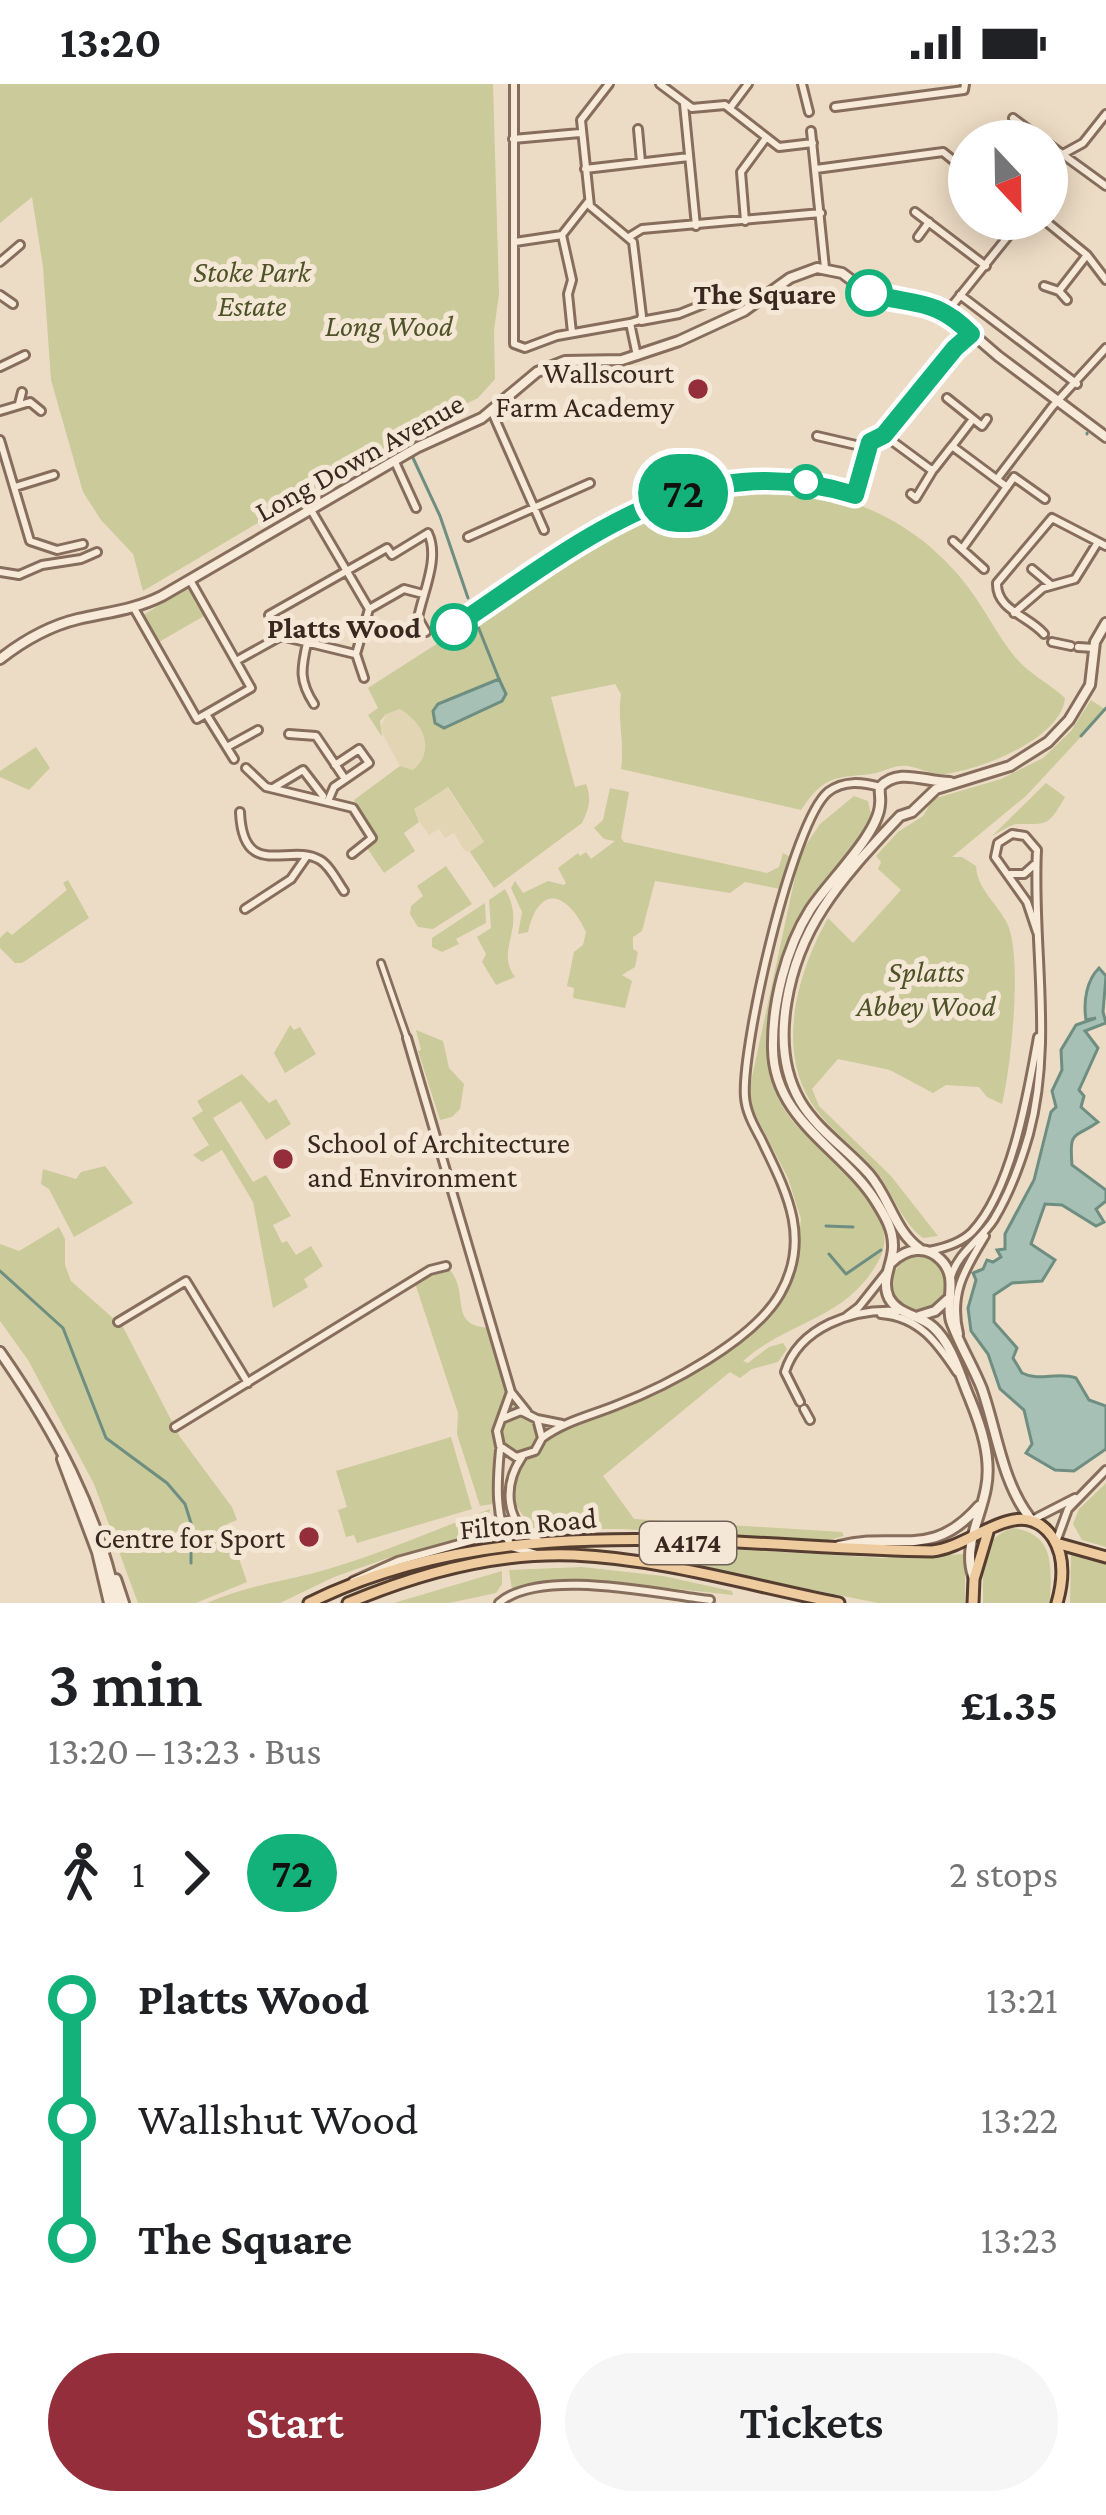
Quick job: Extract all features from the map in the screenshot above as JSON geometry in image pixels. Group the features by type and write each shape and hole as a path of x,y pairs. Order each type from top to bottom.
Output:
{"main road":[{"name":"Filton Road","path":"309,1603 339,1588 430,1558 508,1543 615,1540 932,1551 960,1546 1013,1519 1032,1519"},
{"path":"1032,1519 1056,1542 1106,1557"},
{"path":"973,1603 984,1539 992,1528"},
{"path":"1056,1542 1062,1562 1061,1603"},
{"name":"Filton Road","path":"349,1603 451,1568 542,1555 613,1559 839,1603"}],"street":[{"path":"514,84 514,344 525,348 572,333 680,314 704,304"},
{"path":"609,84 582,116 580,133 588,202 633,242 642,316 633,322"},
{"path":"730,108 748,84"},
{"path":"802,84 808,112"},
{"path":"900,84 902,98"},
{"path":"835,107 964,90 965,84"},
{"path":"663,85 684,104 730,108 778,147 813,143"},
{"path":"684,104 696,226"},
{"path":"1068,151 1083,143 1106,114"},
{"path":"638,129 641,162"},
{"path":"811,130 825,268 842,273 869,293 894,301 922,301 947,312 1106,437"},
{"path":"513,140 580,133"},
{"path":"745,221 741,172 766,138"},
{"path":"816,169 943,152 948,156"},
{"path":"584,169 689,157"},
{"path":"1068,158 1106,186"},
{"path":"514,242 562,235 588,202"},
{"path":"915,212 986,266"},
{"path":"628,237 638,230 821,213"},
{"path":"918,237 929,222"},
{"path":"562,235 572,280 568,291 572,333"},
{"path":"1068,239 1106,280"},
{"path":"947,312 1006,240"},
{"path":"0,262 20,245"},
{"path":"1059,291 1087,255"},
{"name":"Long Down Avenue","path":"0,659 66,622 134,610 394,461 492,412 525,379 552,365 637,356 711,328 763,301 790,278 825,268"},
{"path":"1044,286 1067,300"},
{"path":"0,295 13,304"},
{"path":"960,295 1076,384"},
{"path":"633,322 637,356"},
{"path":"855,495 868,448 971,334"},
{"path":"997,479 1106,348"},
{"path":"0,367 25,355"},
{"path":"926,382 937,390"},
{"path":"20,404 22,392"},
{"path":"947,398 982,426 987,419"},
{"path":"0,411 35,403 40,411"},
{"path":"492,412 544,530"},
{"path":"911,494 916,498 973,419"},
{"path":"884,435 934,469"},
{"path":"817,436 868,448"},
{"path":"0,440 3,465 34,544 56,550 83,544"},
{"path":"952,446 1007,487"},
{"path":"394,461 416,508"},
{"path":"15,488 54,475"},
{"path":"962,549 1014,477 1045,500"},
{"path":"468,537 590,483"},
{"path":"311,510 369,609"},
{"path":"1015,613 1051,585 1079,575 1102,544 1052,518 996,585 998,596 1015,613 1033,620 1044,634"},
{"path":"280,636 268,615 387,548 392,555 428,533 434,545 433,559 418,618 426,632"},
{"path":"953,541 984,569"},
{"path":"0,572 20,575 51,562 81,560 97,553"},
{"path":"1032,568 1051,585"},
{"path":"134,610 197,719 251,688 190,580"},
{"path":"364,678 356,654 369,609 404,589 423,594"},
{"path":"880,805 889,814 912,812 950,782 1010,766 1048,742 1069,720 1090,685 1094,648 1106,623"},
{"path":"236,661 280,636 356,654"},
{"path":"1052,642 1094,648"},
{"path":"307,643 300,673 314,704"},
{"path":"206,714 234,759"},
{"path":"227,747 258,730"},
{"path":"289,734 314,735 345,779"},
{"path":"328,801 332,788 368,763 359,749 335,765"},
{"path":"246,768 265,786 353,808 370,833 370,842 352,854"},
{"path":"273,788 304,771 328,801"},
{"path":"500,1446 522,1457 535,1451 542,1438 562,1424 619,1405 681,1373 758,1322 784,1286 796,1242 793,1209 745,1099 756,1019 785,886 813,812 829,792 846,783 880,787 894,776 950,782"},
{"path":"912,779 919,802"},
{"path":"880,787 880,805 868,832 825,887 797,934 780,993 773,1050 794,1113 864,1183 891,1229 894,1248 886,1291 902,1311"},
{"path":"240,812 245,836 258,852 323,862 344,891"},
{"path":"900,816 839,886 810,932 789,995 784,1052 795,1091 811,1118 868,1173 903,1233 946,1265 951,1278"},
{"path":"960,1340 955,1306 960,1277 993,1222 1029,1135 1041,1060 1034,844 1012,834 996,850 997,864 1027,902 1036,932"},
{"path":"245,909 291,879 307,856"},
{"path":"1006,873 1024,874 1034,865"},
{"path":"381,963 511,1392 537,1419 562,1424"},
{"path":"810,1420 785,1372 791,1353 810,1335 860,1307 898,1256 951,1245 973,1231 997,1190 1021,1117 1040,1022"},
{"path":"993,1222 961,1256 951,1278 952,1324 980,1386 1011,1489 1032,1519 1078,1496"},
{"path":"175,1427 431,1269 446,1266"},
{"path":"118,1322 186,1281 248,1383"},
{"path":"918,1316 935,1311 949,1297"},
{"path":"844,1318 902,1311 918,1316 943,1337 985,1446 987,1486 969,1564 974,1579"},
{"path":"864,1314 898,1316 925,1330 958,1375"},
{"path":"0,1352 76,1474 102,1538 117,1603"},
{"path":"511,1392 497,1431 502,1521 508,1543 542,1555"},
{"path":"504,1418 527,1412"},
{"path":"537,1419 542,1438"},
{"path":"49,1430 117,1603"},
{"path":"522,1457 508,1488 515,1519 527,1535 540,1541"},
{"path":"1056,1542 1064,1515 1106,1470"},
{"path":"826,1549 940,1538 962,1524 982,1502"},
{"path":"339,1588 398,1561 481,1538 502,1521 515,1519"},
{"path":"499,1603 521,1592 573,1586 701,1595 710,1600"}],"shaded area":[{"path":"499,679 506,694 502,701 444,728 435,723 433,711 438,704"},
{"path":"400,709 408,712 428,745 424,760 413,770 400,766 380,729 386,714"},
{"path":"447,787 484,843 470,852 454,833 445,838 439,829 429,835 415,815 414,809"},
{"path":"1099,968 1106,976 1106,1023 1085,1031 1098,1048 1079,1090 1084,1096 1081,1107 1098,1122 1075,1136 1071,1154 1072,1165 1106,1190 1106,1201 1096,1209 1104,1222 1096,1226 1062,1205 1045,1204 1031,1244 1055,1260 1042,1281 1012,1283 994,1295 994,1322 1017,1348 1013,1358 1022,1373 1076,1378 1089,1400 1106,1406 1106,1449 1074,1471 1055,1470 1026,1453 1032,1444 1024,1410 1000,1389 988,1354 971,1331 968,1308 976,1280 973,1273 983,1269 987,1260 1001,1257 997,1250 1005,1249 1005,1234 1034,1180 1056,1107 1052,1091 1062,1070 1061,1050 1076,1025 1096,1018 1086,1020 1085,1005 1089,984"}],"green space":[{"name":"Stoke Park Estate","path":"0,84 493,84 499,294 495,379 478,398 430,421 143,591 133,554 83,492 51,380 43,267 32,197 0,223"},
{"path":"738,487 804,490 836,497 895,522 922,540 968,587 1015,657 1065,698 1060,713 1035,739 998,759 944,774 903,766 838,778 816,791 801,810 621,769 621,694 615,684 551,697 575,787 586,784 588,789 582,823 494,888 470,852 484,842 448,787 414,809 419,822 404,833 415,851 384,873 367,848 376,835 354,800 400,766 413,770 425,746 421,729 400,709 380,721 382,737 368,715 378,708 368,688 628,521 664,505"},
{"path":"188,588 204,616 159,642 143,615"},
{"name":"Splatts Abbey Wood","path":"1091,700 1106,710 1026,796 952,857 976,866 1012,938 1014,1012 1002,1104 979,1087 946,1085 933,1093 890,1070 838,1059 812,1089 819,1106 891,1176 938,1236 923,1238 875,1170 824,1119 804,1089 793,1040 799,989 828,918 853,943 901,890 878,869 881,862 876,856 898,832 923,816 933,799 1001,779 1043,758 1071,731"},
{"path":"36,747 50,768 29,790 0,777 0,771"},
{"path":"1046,783 1065,797 1051,818 1015,824 992,836"},
{"path":"610,788 629,792 624,842 767,873 779,867 783,853 790,857 780,889 745,882 730,893 655,881 642,931 633,937 633,949 638,952 635,967 622,975 632,981 625,1008 573,998 574,988 567,986 574,952 583,945 586,932 570,908 554,899 539,906 528,932 518,934 522,912 511,888 515,881 523,893 548,881 564,885 558,868 578,853 586,852 591,859 615,841 604,839 594,828 603,820"},
{"path":"854,796 868,801 872,819 796,924 776,980 767,1047 782,1106 854,1182 881,1221 884,1240 879,1260 866,1280 834,1308 743,1361 748,1363 783,1343 787,1349 778,1362 752,1369 740,1378 730,1372 603,1476 634,1519 842,1532 844,1536 825,1541 622,1529 532,1529 514,1502 509,1502 521,1457 501,1448 499,1503 480,1506 457,1434 458,1413 414,1280 446,1266 454,1276 469,1322 494,1328 511,1392 532,1415 562,1424 681,1373 761,1319 795,1276 801,1219 788,1178 752,1108 749,1091 800,854 820,824"},
{"path":"446,866 472,904 433,929 418,927 410,914 411,906 423,896 417,886"},
{"path":"68,880 89,918 22,963 15,963 0,948 0,938 7,931 12,935 67,890 63,883"},
{"path":"505,889 513,915 508,957 515,977 496,985 482,962 486,954 477,937 491,928 489,900"},
{"path":"485,903 486,923 442,952 432,947 432,938"},
{"path":"290,1025 294,1030 300,1027 316,1054 285,1073 274,1053"},
{"path":"416,1030 443,1041 449,1068 464,1084 460,1109 452,1117 440,1120"},
{"path":"242,1074 269,1103 276,1099 291,1124 266,1140 241,1101 213,1118 253,1182 266,1175 291,1216 273,1225 282,1243 287,1241 296,1255 311,1246 323,1266 304,1279 308,1287 273,1308 253,1202 222,1150 202,1162 193,1155 209,1145 192,1118 203,1111 197,1101"},
{"path":"105,1166 133,1203 74,1237 49,1189 41,1184 43,1169 76,1179 81,1172"},
{"path":"59,1227 71,1281 123,1327 180,1437 232,1507 237,1520 227,1524 247,1582 196,1603 138,1603 94,1484 28,1360 0,1321 0,1244 19,1251"},
{"path":"920,1256 940,1264 948,1284 940,1304 920,1312 900,1304 892,1284 900,1264"},
{"path":"451,1437 472,1509 357,1543 354,1535 346,1537 338,1510 347,1507 336,1471"},
{"path":"1106,1483 1106,1547 1082,1540 1073,1524 1079,1509"},
{"path":"490,1509 486,1527 473,1537 388,1558 280,1603 207,1603 359,1559"},
{"path":"1013,1528 1037,1537 1044,1545 1050,1565 1050,1603 983,1603 988,1548"},
{"path":"657,1545 884,1558 965,1554 965,1603 878,1603 658,1559"},
{"path":"1071,1555 1106,1562 1106,1603 1070,1603"},
{"path":"582,1567 663,1576 733,1595 585,1579 512,1589 509,1570"},
{"path":"502,1571 496,1593 449,1603 394,1603"}],"waterway":[{"path":"390,430 397,438"},
{"path":"413,458 440,516 468,598"},
{"path":"477,624 499,679"},
{"path":"1081,736 1106,708"},
{"path":"826,1226 853,1227"},
{"path":"829,1254 846,1274 881,1250"},
{"path":"0,1271 63,1328 106,1438 167,1483 185,1504 191,1523 191,1563"}],"bus line":[{"name":"72","path":"454,627 599,530 658,501 760,479 806,482 855,495 870,442 884,435 971,334 935,306 869,293"}],"place":[{"name":"The Square","path":"869,293"},
{"name":"Wallscourt Farm Academy","path":"698,389"},
{"name":"Platts Wood","path":"454,627"},
{"name":"School of Architecture and Environment","path":"283,1159"},
{"name":"Centre for Sport","path":"309,1537"}],"park label":[{"name":"Long Wood","path":"389,325"}]}
